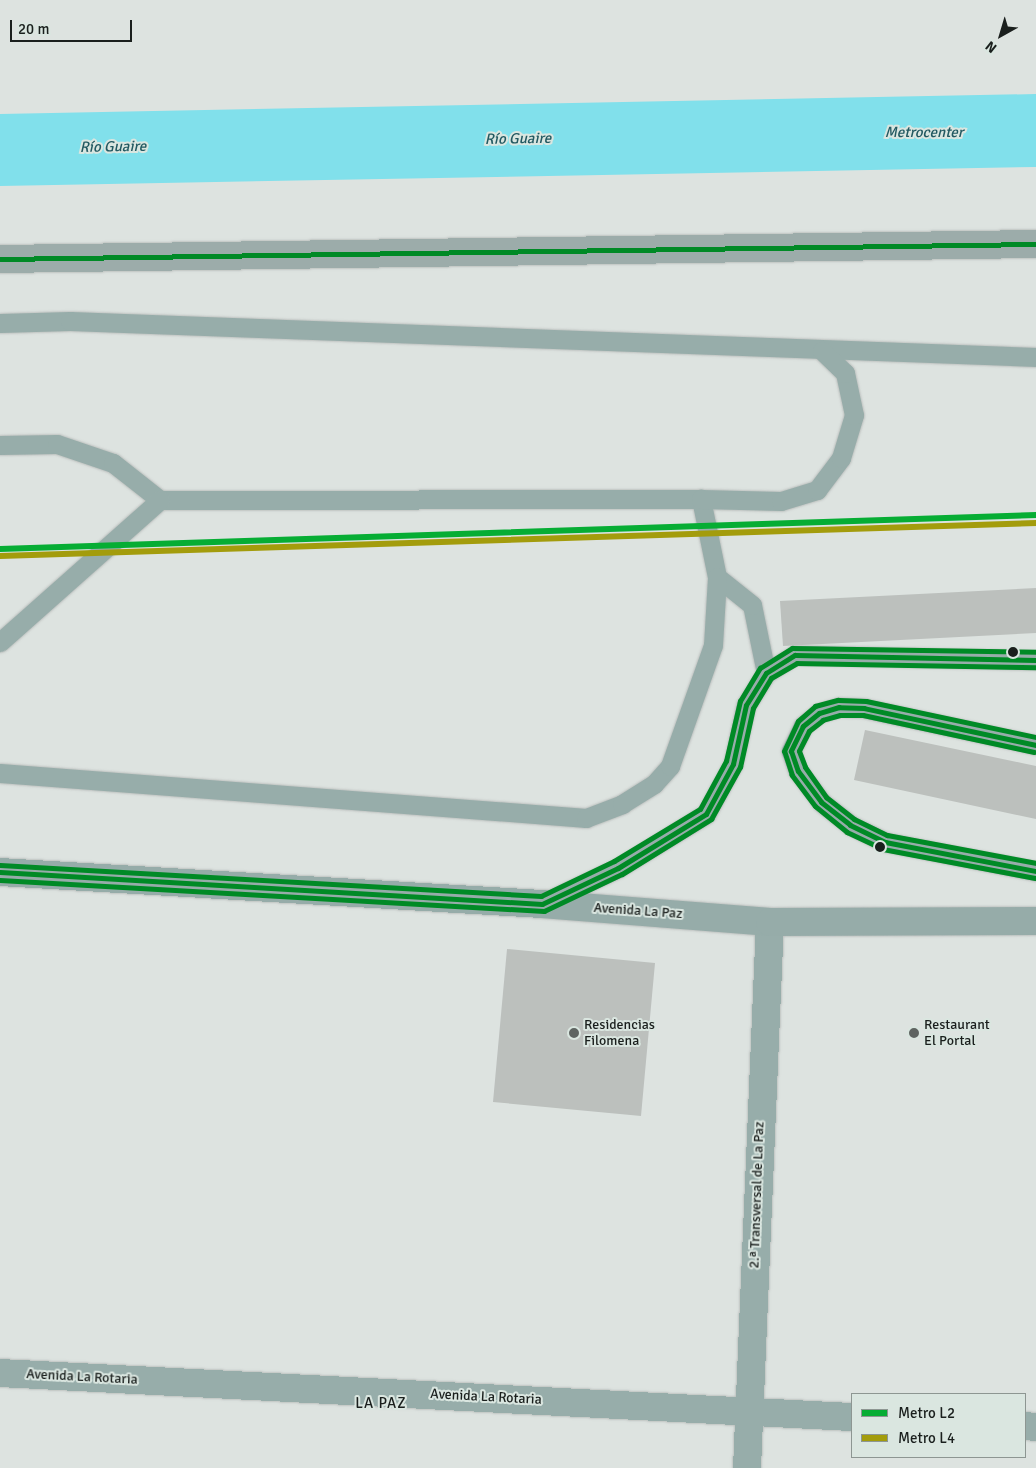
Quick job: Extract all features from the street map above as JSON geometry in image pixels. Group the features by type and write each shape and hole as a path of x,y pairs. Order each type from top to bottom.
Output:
{"highway":[{"path":"0,259 322,251 1036,244"}],"main road":[{"name":"Avenida La Paz","path":"0,872 542,904 770,922 1036,921"}],"street":[{"name":"2.ª Transversal de La Paz","path":"747,1468 770,922"},
{"name":"Avenida La Rotaria","path":"0,1373 851,1417"}],"lane":[{"path":"0,323 70,321 822,351 1036,357"},
{"path":"0,445 57,444 113,463 160,500 700,499 781,501 817,490 841,458 854,416 845,373 822,351"},
{"path":"0,773 586,818 630,799 654,784 670,766 713,645 717,576 700,499"},
{"path":"0,642 160,500"},
{"path":"717,576 752,605 766,673"},
{"path":"542,904 618,868 706,814 733,764 746,705 766,673 795,654 1036,660"},
{"path":"1036,745 864,708 839,707 819,713 802,726 791,751 798,771 821,802 850,825 885,842 1036,871"}],"water":[{"name":"Metrocenter","path":"1036,94 1036,167 0,186 0,114"}],"building":[{"path":"1036,588 1036,633 783,646 780,601"},
{"path":"865,730 1036,766 1036,819 854,780"},
{"name":"Residencias Filomena","path":"507,949 655,963 641,1116 493,1102"}],"metro line":[{"name":"L2","path":"0,549 1036,515"},
{"name":"L4","path":"0,556 1036,523"}],"transit line":[{"path":"0,259 1036,244"},
{"path":"0,865 541,896 614,861 700,809 726,761 740,701 760,668 792,648 1036,652"},
{"path":"0,872 542,904 618,868 706,814 733,764 746,705 766,673 795,655 1036,660"},
{"path":"0,880 544,911 622,874 711,819 740,767 753,708 771,678 797,663 1036,667"},
{"path":"1035,878 883,849 847,832 815,806 792,775 784,751 798,721 815,706 838,700 866,701 1036,737"},
{"path":"1036,745 864,708 839,707 819,713 803,726 791,751 798,771 821,802 850,825 885,842 1036,871"},
{"path":"1034,752 863,715 840,715 823,720 809,731 799,751 805,767 826,797 854,819 887,835 1036,863"}],"place":[{"name":"Residencias Filomena","path":"574,1033"},
{"name":"Restaurant El Portal","path":"914,1033"}],"district":[{"name":"LA PAZ","path":"381,1404"}],"water label":[{"name":"Río Guaire","path":"518,139"},
{"name":"Río Guaire","path":"113,147"}]}
